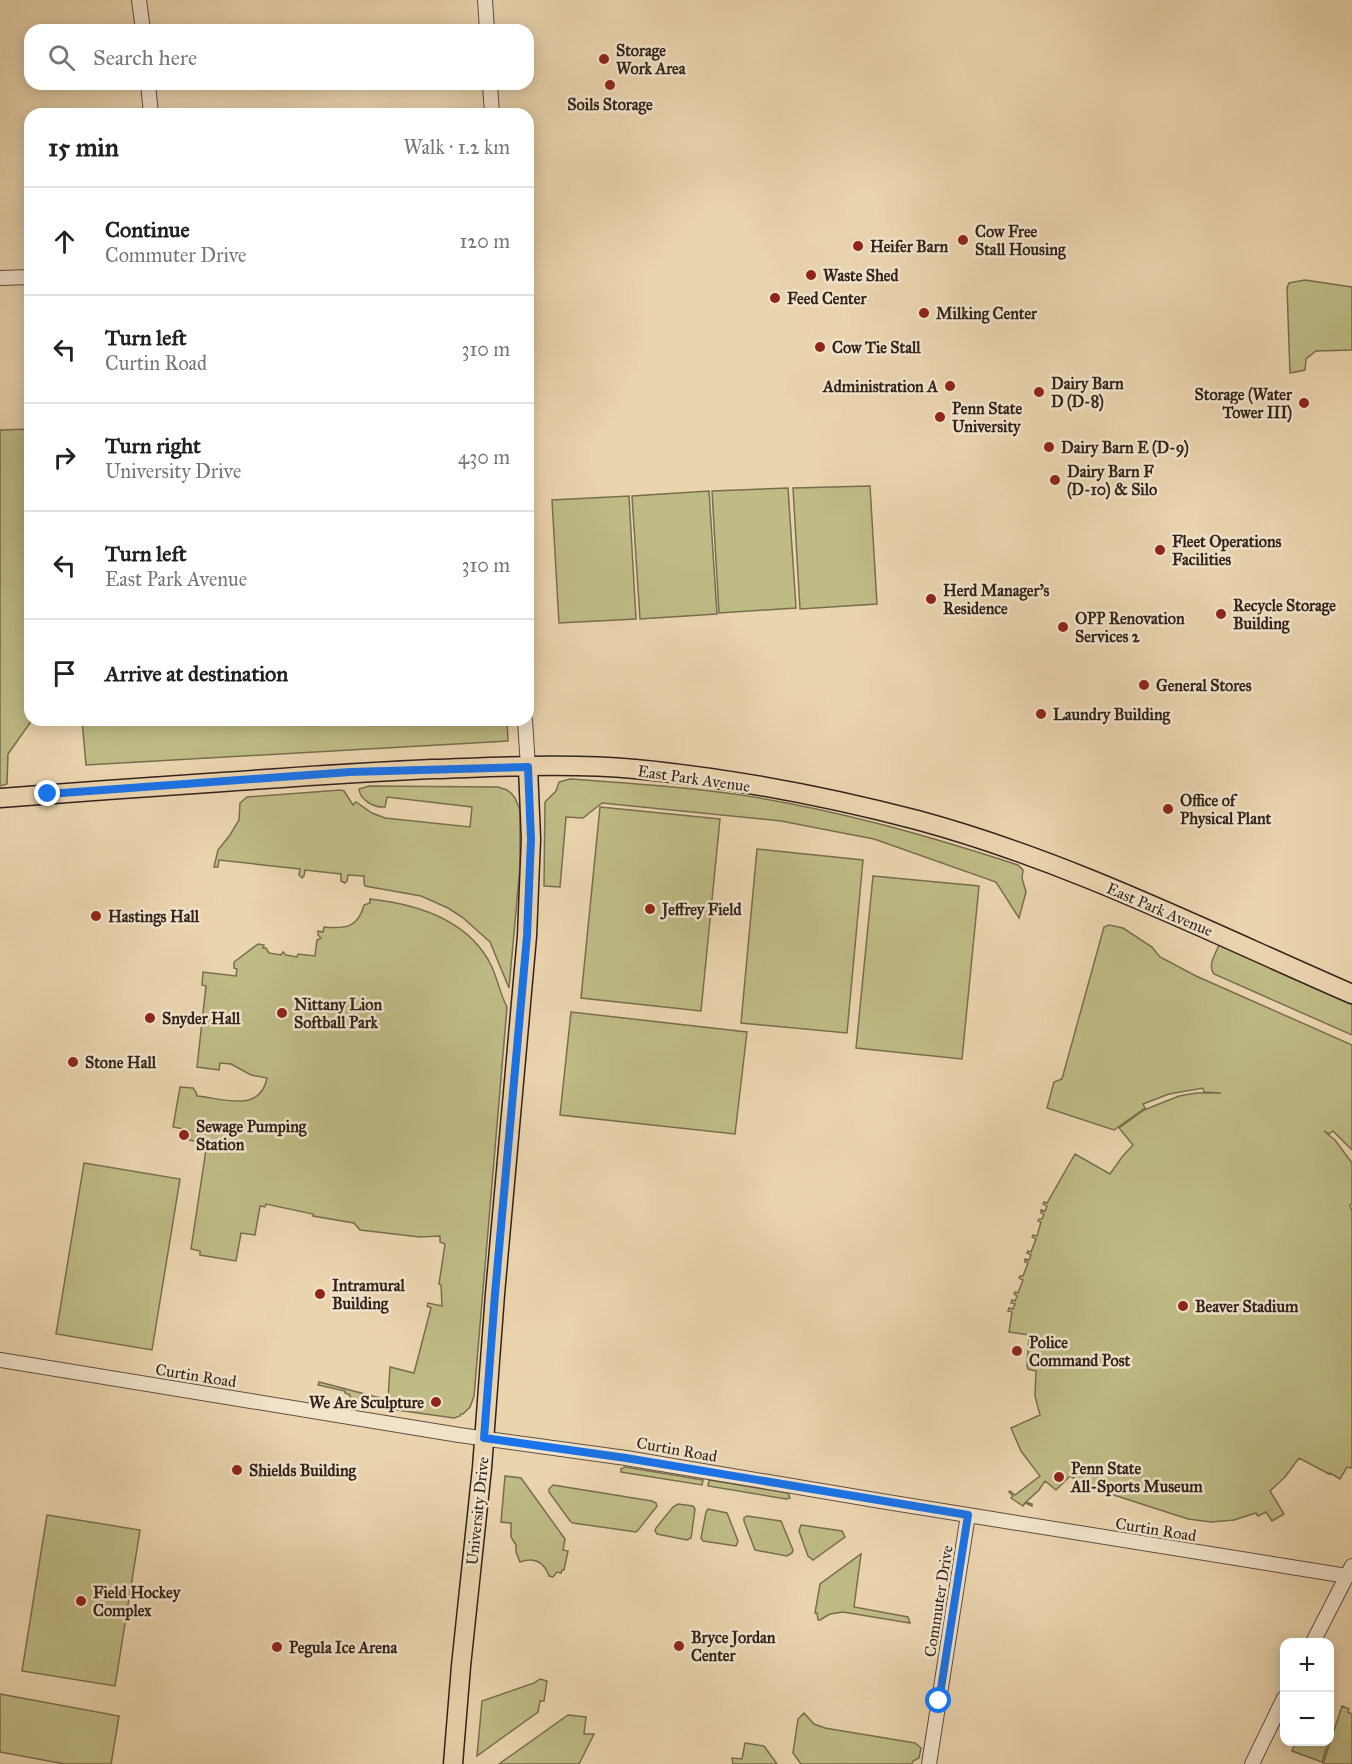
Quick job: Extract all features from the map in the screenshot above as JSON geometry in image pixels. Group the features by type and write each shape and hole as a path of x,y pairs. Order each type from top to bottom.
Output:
{"main road":[{"name":"University Drive","path":"453,1764 484,1438 527,936 531,839 528,767"},
{"name":"East Park Avenue","path":"0,798 350,772 602,767 702,777 808,795 921,821 1001,846 1088,878 1352,994"}],"street":[{"path":"139,0 141,24"},
{"path":"485,0 487,24"},
{"path":"149,90 150,108"},
{"path":"490,90 492,108"},
{"path":"0,278 24,276"},
{"name":"University Drive","path":"525,726 528,767"},
{"name":"Curtin Road","path":"0,1360 484,1438 626,1458 968,1515 1350,1571"},
{"name":"Commuter Drive","path":"929,1764 968,1515"},
{"path":"1315,1638 1350,1571"},
{"path":"1252,1764 1280,1706"}],"shaded area":[{"path":"1305,280 1352,287 1352,350 1316,351 1306,359 1305,370 1290,373 1287,288 1289,283"},
{"path":"24,429 24,726 28,726 8,754 7,784 0,786 0,430"},
{"path":"870,486 877,604 800,609 793,488"},
{"path":"788,488 796,608 719,613 712,491"},
{"path":"709,491 717,614 640,619 632,496"},
{"path":"629,496 636,619 559,623 552,500"},
{"path":"83,726 507,726 508,741 86,765"},
{"path":"570,779 693,789 770,800 878,824 983,854 1018,865 1023,870 1022,878 1026,892 1019,918 996,882 874,839 781,821 602,803 583,818 566,817 560,887 544,886 545,802 556,791 559,782"},
{"path":"369,786 498,787 507,790 515,798 520,810 520,867 509,988 490,942 462,917 421,896 365,886 364,876 348,875 345,883 341,881 341,874 305,870 302,878 299,875 300,869 219,860 218,867 214,867 218,850 239,820 240,803 247,797 341,790 353,805 356,802 372,813 385,818 470,827 472,807 387,797 385,807 376,806 365,800 360,793 359,789"},
{"name":"Jeffrey Field","path":"600,807 720,819 701,1011 581,998"},
{"path":"757,849 863,860 847,1033 741,1023"},
{"path":"873,876 979,886 962,1059 856,1048"},
{"path":"370,899 422,910 455,925 469,936 491,965 507,1007 474,1396 470,1407 463,1414 454,1418 368,1406 350,1401 350,1395 345,1391 318,1385 319,1382 388,1400 390,1367 414,1373 431,1308 427,1306 428,1303 442,1306 441,1285 439,1284 445,1244 440,1242 440,1236 420,1237 360,1230 354,1223 313,1216 313,1214 266,1204 265,1207 260,1206 255,1235 241,1233 236,1261 200,1255 200,1251 191,1249 207,1143 189,1140 189,1130 173,1127 180,1087 193,1088 197,1096 239,1101 257,1096 263,1089 267,1078 251,1075 231,1064 220,1063 219,1070 197,1067 206,986 202,985 203,972 236,976 237,969 234,968 234,962 258,944 264,945 263,948 266,948 269,953 281,955 283,952 286,955 297,957 298,954 315,956 317,940 321,938 318,931 323,932 324,927 338,928 354,923 364,905 370,903"},
{"name":"Beaver Stadium","path":"1109,925 1123,928 1152,947 1160,957 1196,976 1352,1045 1352,1150 1333,1131 1329,1134 1324,1131 1335,1140 1352,1163 1352,1204 1350,1205 1352,1211 1352,1466 1347,1467 1340,1479 1299,1458 1285,1477 1270,1491 1284,1514 1272,1521 1266,1512 1258,1516 1256,1513 1234,1520 1211,1522 1188,1519 1089,1487 1070,1476 1056,1490 1045,1481 1026,1502 1032,1506 1025,1503 1023,1506 1011,1498 1013,1496 1009,1492 1015,1495 1040,1476 1021,1451 1011,1428 1040,1415 1035,1396 1036,1371 1028,1369 1027,1366 1029,1335 1009,1332 1012,1312 1008,1311 1009,1308 1013,1309 1015,1304 1011,1303 1017,1296 1014,1294 1018,1293 1023,1280 1019,1278 1023,1276 1028,1263 1025,1259 1029,1260 1031,1255 1027,1253 1031,1252 1036,1239 1032,1237 1033,1235 1037,1236 1041,1222 1038,1221 1044,1214 1041,1210 1045,1211 1047,1206 1043,1204 1044,1202 1047,1203 1075,1154 1110,1174 1133,1145 1119,1128 1144,1110 1179,1096 1221,1093 1204,1092 1203,1088 1169,1094 1143,1104 1145,1108 1114,1130 1047,1108 1054,1082 1062,1079 1104,927"},
{"path":"1220,943 1352,1003 1352,1035 1214,974 1211,967"},
{"path":"571,1012 747,1032 735,1134 560,1115"},
{"path":"84,1163 180,1179 152,1350 56,1334"},
{"path":"625,1467 703,1480 702,1485 621,1472 621,1469"},
{"path":"505,1476 521,1478 565,1539 563,1550 568,1551 564,1570 561,1573 557,1572 553,1577 549,1576 538,1562 530,1560 520,1562 516,1545 511,1537 511,1523 501,1522"},
{"path":"709,1480 788,1493 790,1498 708,1486"},
{"path":"553,1485 652,1501 657,1506 636,1532 573,1523 549,1492"},
{"path":"678,1504 693,1506 695,1509 691,1538 687,1540 657,1534 655,1531 673,1507"},
{"path":"708,1509 727,1513 738,1541 736,1546 703,1541 701,1538"},
{"name":"Field Hockey Complex","path":"47,1515 140,1530 115,1686 22,1671"},
{"path":"747,1516 781,1521 793,1550 792,1553 787,1556 755,1550 744,1521"},
{"path":"801,1525 842,1531 845,1537 813,1560 808,1556 799,1531"},
{"path":"861,1554 854,1607 908,1617 910,1623 843,1612 830,1614 818,1620 817,1613 815,1613 820,1584"},
{"path":"540,1679 547,1681 544,1701 540,1701 538,1712 477,1756 482,1701"},
{"path":"0,1694 119,1716 111,1764 65,1764 0,1752"},
{"path":"1342,1706 1349,1709 1348,1712 1352,1714 1352,1764 1323,1764 1329,1746 1334,1746 1334,1730"},
{"path":"804,1713 814,1724 825,1728 915,1743 921,1748 919,1758 912,1764 801,1764 793,1753 798,1719"},
{"path":"568,1715 586,1717 584,1734 594,1734 579,1764 499,1764"},
{"path":"745,1743 764,1746 777,1764 733,1764 732,1758 742,1759"},
{"path":"1294,1746 1327,1746 1322,1762 1292,1751"}],"place":[{"name":"Storage Work Area","path":"604,59"},
{"name":"Soils Storage","path":"610,85"},
{"name":"Cow Free Stall Housing","path":"963,240"},
{"name":"Heifer Barn","path":"858,246"},
{"name":"Waste Shed","path":"811,275"},
{"name":"Feed Center","path":"775,298"},
{"name":"Milking Center","path":"924,313"},
{"name":"Cow Tie Stall","path":"820,347"},
{"name":"Administration A","path":"950,386"},
{"name":"Dairy Barn D (D-8)","path":"1039,392"},
{"name":"Storage (Water Tower III)","path":"1304,403"},
{"name":"Penn State University","path":"940,417"},
{"name":"Dairy Barn E (D-9)","path":"1049,447"},
{"name":"Dairy Barn F (D-10) & Silo","path":"1055,480"},
{"name":"Fleet Operations Facilities","path":"1160,550"},
{"name":"Herd Manager's Residence","path":"931,599"},
{"name":"Recycle Storage Building","path":"1221,614"},
{"name":"OPP Renovation Services 2","path":"1063,627"},
{"name":"General Stores","path":"1144,685"},
{"name":"Laundry Building","path":"1041,714"},
{"name":"Office of Physical Plant","path":"1168,809"},
{"name":"Jeffrey Field","path":"650,909"},
{"name":"Hastings Hall","path":"96,916"},
{"name":"Nittany Lion Softball Park","path":"282,1013"},
{"name":"Snyder Hall","path":"150,1018"},
{"name":"Stone Hall","path":"73,1062"},
{"name":"Sewage Pumping Station","path":"184,1135"},
{"name":"Intramural Building","path":"320,1294"},
{"name":"Beaver Stadium","path":"1183,1306"},
{"name":"Police Command Post","path":"1017,1351"},
{"name":"We Are Sculpture","path":"436,1402"},
{"name":"Shields Building","path":"237,1470"},
{"name":"Penn State All-Sports Museum","path":"1059,1477"},
{"name":"Field Hockey Complex","path":"81,1601"},
{"name":"Bryce Jordan Center","path":"679,1646"},
{"name":"Pegula Ice Arena","path":"277,1647"}],"route":[{"path":"48,794 350,772 528,767 531,839 527,936 514,1065 484,1438 626,1458 968,1515 939,1701"}]}
